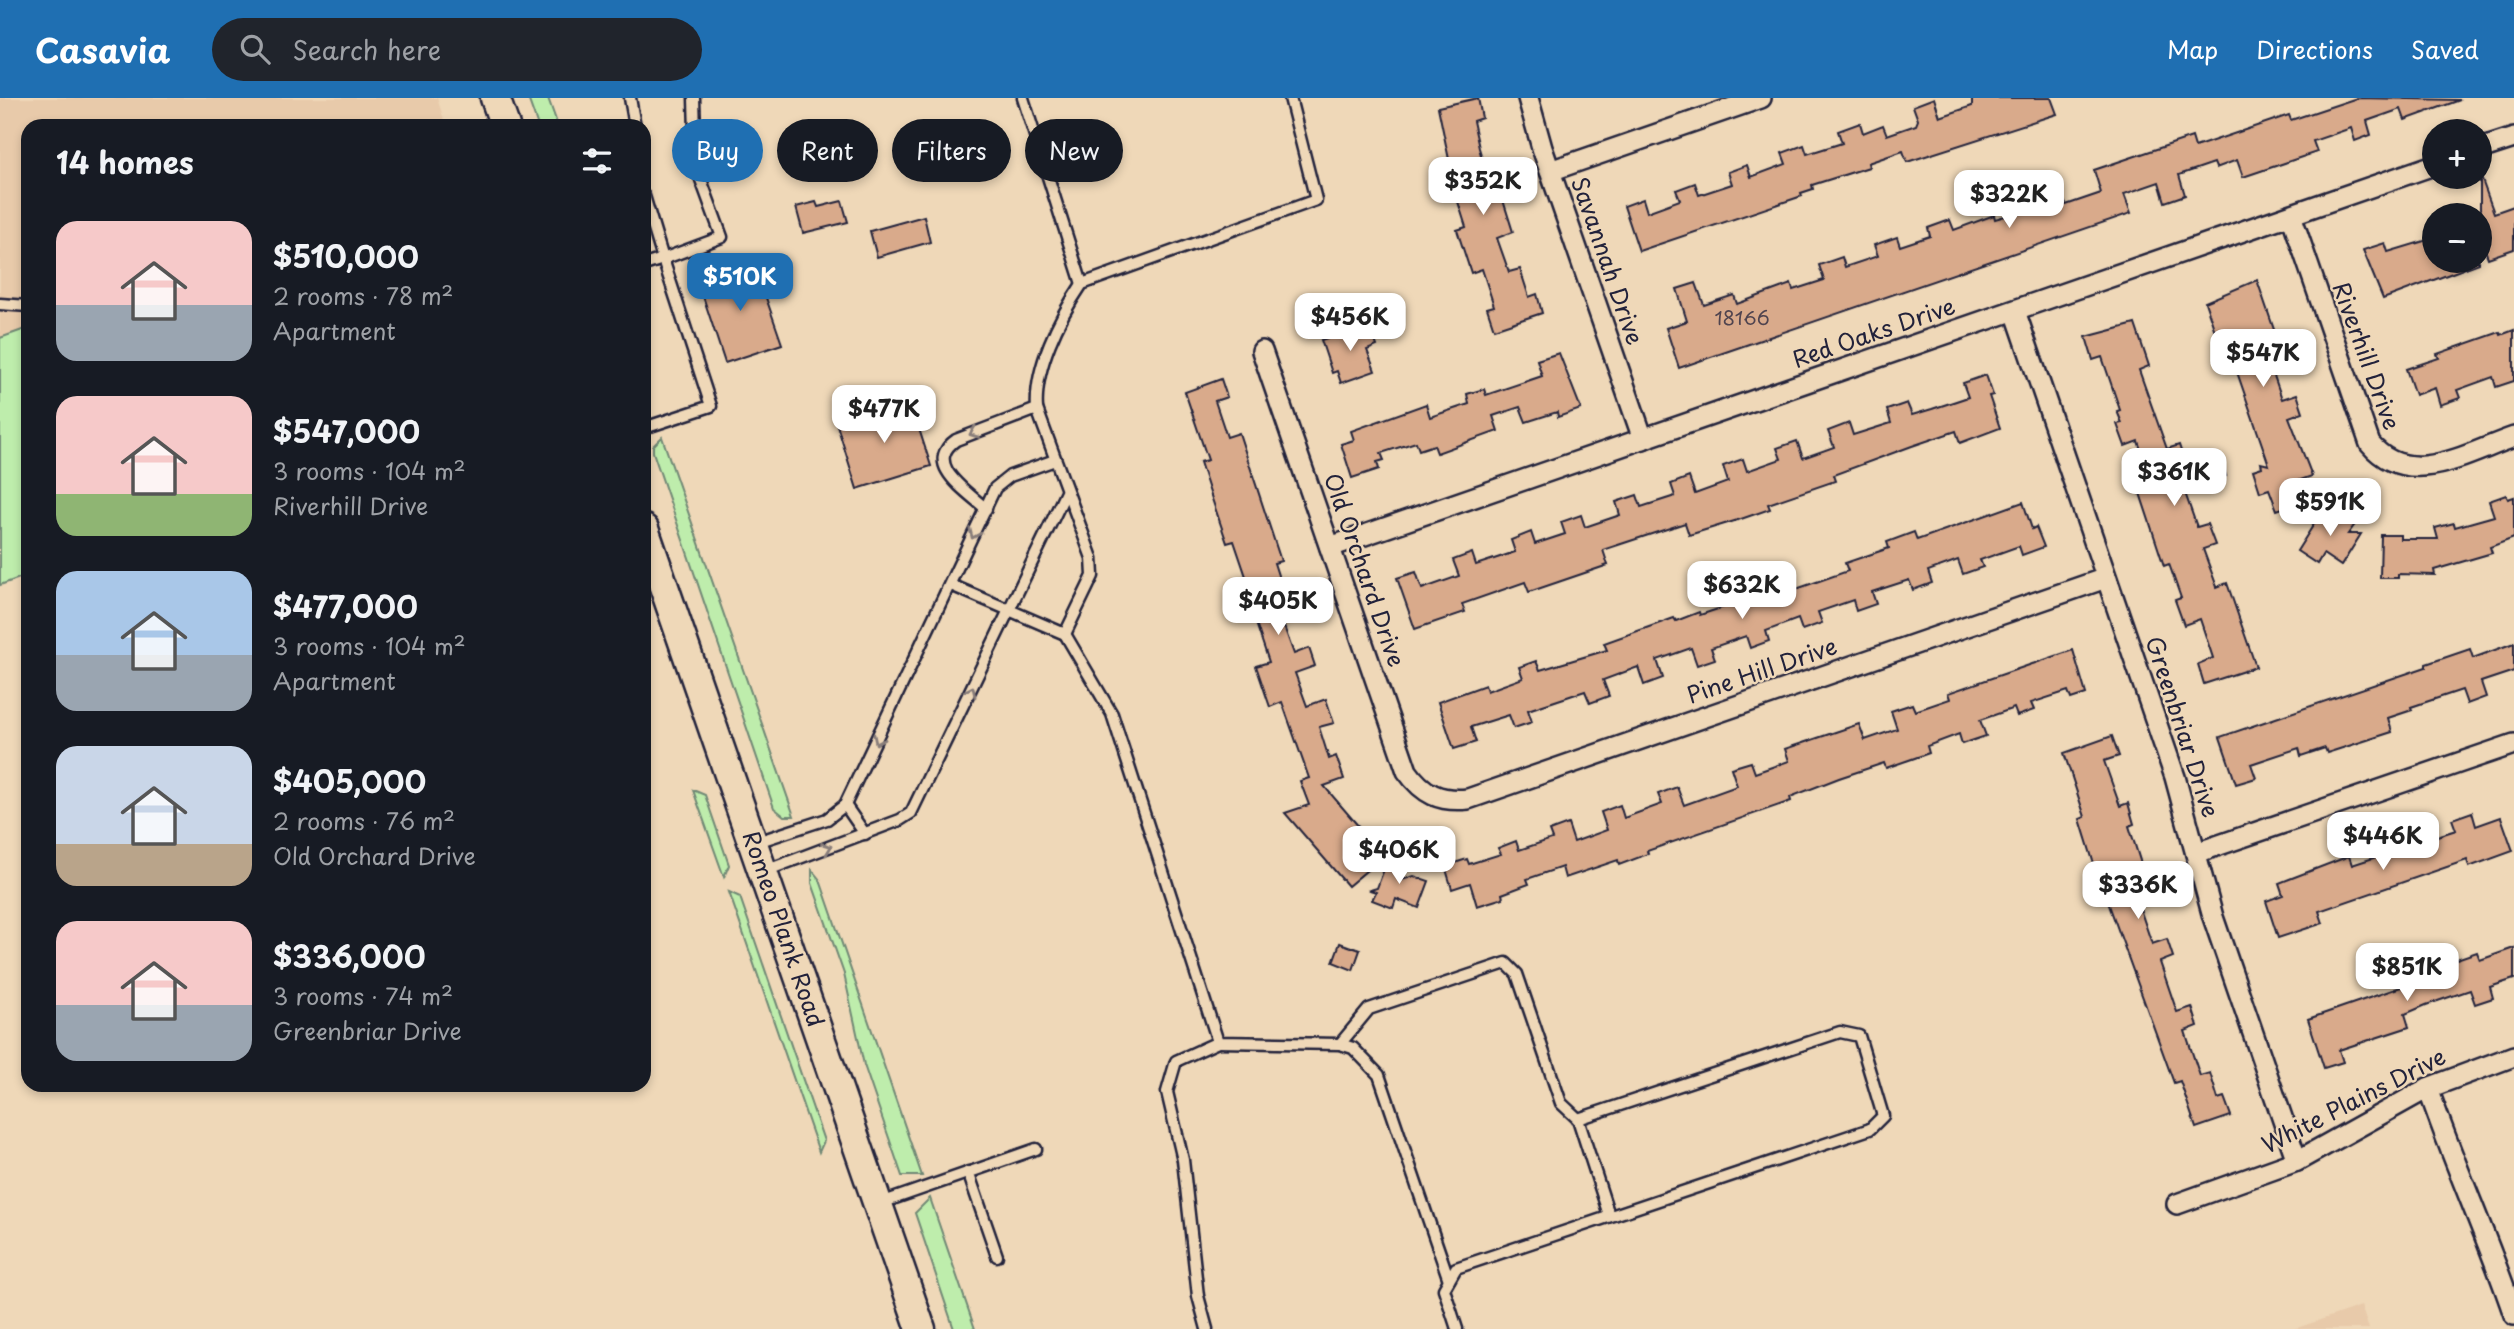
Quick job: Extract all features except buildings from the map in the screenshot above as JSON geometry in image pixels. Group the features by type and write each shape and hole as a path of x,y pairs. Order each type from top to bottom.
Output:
{"main road":[{"path":"495,98 501,119"},
{"name":"Romeo Plank Road","path":"651,549 921,1329"}],"street":[{"name":"Savannah Drive","path":"1528,98 1550,171 1643,439"},
{"path":"1550,171 1761,98"},
{"path":"2492,145 2514,138"},
{"name":"Red Oaks Drive","path":"1331,547 2422,169"},
{"name":"Riverhill Drive","path":"2291,215 2370,444 2379,455 2394,464 2423,468 2514,437"},
{"name":"Greenbriar Drive","path":"2015,310 2175,777 2213,917 2297,1161"},
{"name":"Old Orchard Drive","path":"1262,351 1407,771 1417,786 1433,796"},
{"name":"Pine Hill Drive","path":"1433,796 1450,801 1468,799 2106,578"},
{"path":"2196,853 2514,744"},
{"name":"White Plains Drive","path":"2177,1204 2297,1161 2428,1088 2514,1056"},
{"path":"2428,1088 2456,1168 2493,1253 2514,1315"}],"lane":[{"path":"629,98 634,119"},
{"path":"651,263 722,237 696,166 694,98"},
{"path":"1023,98 1082,285"},
{"path":"1065,634 1093,576 1092,558 1038,409 1036,390 1039,375 1070,302 1082,285 1316,200 1290,98"},
{"path":"651,219 711,406 651,426"},
{"path":"0,304 21,306"},
{"path":"986,509 943,466 946,447 956,440 1038,409"},
{"path":"753,843 827,819 845,805 995,488 1010,476 1055,460"},
{"path":"763,872 900,820 919,802 1066,492"},
{"path":"951,585 1065,634 1112,714 1219,1042"},
{"path":"845,805 865,834"},
{"path":"1340,1044 1369,1009 1506,962 1517,974 1561,1102 1578,1119 1609,1215"},
{"path":"1457,1329 1444,1289 1456,1268 1870,1129 1883,1116 1859,1036 1840,1032 1578,1119"},
{"path":"1207,1329 1198,1296 1183,1160 1167,1092 1176,1061 1219,1042 1340,1044 1353,1048 1379,1075 1449,1280"},
{"path":"878,1204 1036,1149"},
{"path":"968,1172 997,1256"}],"shaded area":[{"path":"0,98 437,98 444,119 21,119 21,330 0,338"},
{"path":"2361,1306 2369,1329 2294,1329"}],"green space":[{"path":"528,98 548,98 556,119 536,119"},
{"path":"21,330 21,578 0,585 0,338"},
{"path":"662,437 794,816 784,816 774,808 653,452 653,446"},
{"path":"693,790 705,795 729,865 724,877"},
{"path":"812,870 820,880 922,1176 902,1176 864,1065 844,974 812,883"},
{"path":"729,892 740,897 824,1141 819,1152"},
{"path":"930,1198 975,1329 954,1329 915,1213"}]}
